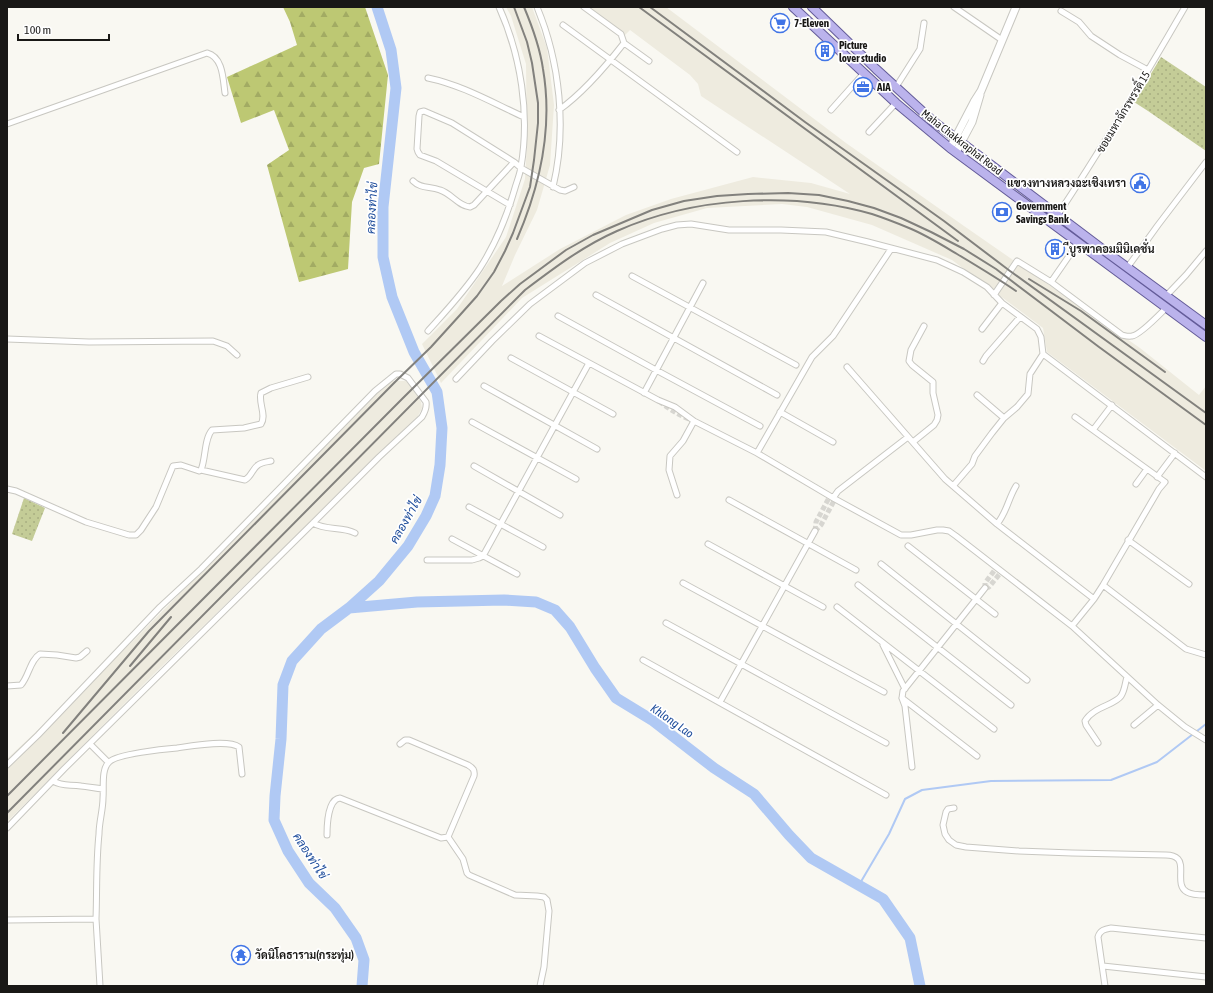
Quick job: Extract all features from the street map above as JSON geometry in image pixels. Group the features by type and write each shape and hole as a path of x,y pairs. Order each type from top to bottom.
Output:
{"main road":[{"name":"Maha Chakkraphat Road","path":"793,7 896,102 953,150 1206,337"},
{"name":"Maha Chakkraphat Road","path":"812,7 933,121 1057,216 1206,325"}],"street":[{"path":"428,331 464,289 490,250 503,224 521,168 524,117 522,91 517,59 507,24 499,7"},
{"path":"537,7 554,60 558,89 560,139 557,170 553,187"},
{"path":"584,7 621,34 624,43 649,61"},
{"path":"954,7 1002,40"},
{"path":"953,150 958,140 972,122 981,91 1016,7"},
{"name":"ซอยมหาจักรพรรดิ์ 15","path":"1057,216 1085,174 1185,7"},
{"path":"1061,11 1078,22 1091,36 1120,55 1148,70"},
{"path":"896,87 920,48 924,23"},
{"path":"563,25 737,152"},
{"path":"559,110 574,98 624,43"},
{"path":"7,124 207,53 214,56 218,60 225,93"},
{"path":"831,110 864,73"},
{"path":"428,78 444,81 524,117"},
{"path":"869,132 896,102"},
{"path":"510,205 436,161 420,155 417,149 418,116 420,112 424,111 452,123 553,187 565,191 574,187"},
{"path":"413,181 418,186 441,190 463,205 470,207 514,162"},
{"path":"1127,268 1206,162"},
{"path":"456,379 530,304 585,263 622,244 662,229 677,225 691,224 729,230 826,232 937,260 964,272 987,287 1002,303 1037,329 1041,337 1043,354 1030,374 1028,394 1017,407 1004,418 975,456 972,464 953,486"},
{"path":"1050,282 1078,243"},
{"path":"757,453 812,357 833,336 891,249"},
{"path":"1166,296 1206,251"},
{"path":"994,295 1017,261 1050,282 1122,335 1134,336 1166,308"},
{"path":"632,276 796,365"},
{"path":"644,393 703,283"},
{"path":"596,295 777,395"},
{"path":"982,329 1002,303"},
{"path":"558,316 760,426"},
{"path":"983,360 1020,317"},
{"path":"913,442 934,425 938,415 933,393 933,382 909,361 911,350 924,326"},
{"path":"538,336 675,408 694,421 757,453 833,498 901,535 911,535 937,530 949,532 1072,626 1158,705 1185,727 1206,740"},
{"path":"7,339 97,342 213,341 228,346 237,355"},
{"path":"1043,354 1175,452 1206,477"},
{"path":"511,358 613,414"},
{"path":"426,560 472,560 483,556 588,363"},
{"path":"847,367 945,479 997,524 1094,599"},
{"path":"7,765 38,736 160,607 201,570 387,380 396,374 400,374 404,375 413,384 426,402 426,412 422,417 379,457 7,828"},
{"path":"201,470 204,462 208,437 212,430 244,428 261,424 264,419 260,397 261,393 271,388 308,377"},
{"path":"484,386 555,424 597,449"},
{"path":"977,396 1004,418"},
{"path":"1093,430 1112,405"},
{"path":"780,412 833,442"},
{"path":"1072,626 1094,599 1128,540 1165,482 1075,417"},
{"path":"677,496 669,470 670,456 683,441 694,421"},
{"path":"472,422 576,479"},
{"path":"833,498 838,491 908,437"},
{"path":"1157,477 1175,452"},
{"path":"7,489 16,491 86,522 128,535 133,535 141,530 156,507 173,466 181,465 199,471 201,470 245,480 252,474 257,465 271,461"},
{"path":"474,466 560,515"},
{"path":"1136,484 1147,469"},
{"path":"997,524 1003,516 1010,496 1016,486"},
{"path":"729,500 856,570"},
{"path":"469,507 543,547"},
{"path":"313,523 321,527 346,529 355,533"},
{"path":"720,702 815,531"},
{"path":"452,539 517,574"},
{"path":"1128,540 1189,584"},
{"path":"708,544 822,607"},
{"path":"908,546 995,614"},
{"path":"881,564 1027,680"},
{"path":"684,583 762,627 884,692"},
{"path":"858,585 1011,706"},
{"path":"1103,585 1186,649 1206,655"},
{"path":"912,767 905,706 902,698 903,691 985,588"},
{"path":"837,607 994,729"},
{"path":"666,623 886,743"},
{"path":"881,642 905,689"},
{"path":"7,686 21,685 26,679 34,659 40,654 76,658 80,657 87,651"},
{"path":"643,660 886,795"},
{"path":"1098,743 1085,721 1090,715 1100,708 1118,700 1121,696 1127,677"},
{"path":"902,698 977,756"},
{"path":"1134,725 1158,705"},
{"path":"400,744 405,740 409,740 468,765 475,772 448,837"},
{"path":"90,744 108,762"},
{"path":"100,986 96,919 98,834 104,798 103,789 105,768 108,762 117,758 147,752 196,745 237,745 240,747 242,774"},
{"path":"53,781 63,785 103,789"},
{"path":"327,835 331,805 333,801 340,798 441,838 448,837"},
{"path":"954,808 948,809 946,812 943,825 945,834 949,840 956,845 1019,851 1172,856 1178,858 1180,863 1181,884 1184,889 1187,892 1206,895"},
{"path":"448,837 463,859 469,875 515,895 544,897 547,900 549,911 544,967 540,986"},
{"path":"7,920 96,919"},
{"path":"1105,986 1098,937 1104,929 1111,928 1206,938"},
{"path":"1103,966 1206,977"}],"shaded area":[{"path":"506,7 532,7 547,48 554,105 550,165 537,210 502,286 560,249 626,215 671,199 753,177 811,183 850,194 701,96 698,84 690,75 630,30 625,35 583,7 666,7 846,143 1140,348 1199,395 1206,386 1206,471 1047,352 1043,328 952,260 872,225 807,207 782,204 707,208 654,223 610,243 522,298 441,383 422,344 457,309 506,237 525,179 527,145 526,64 511,16"},
{"path":"391,381 406,381 410,384 421,402 422,408 417,418 154,674 7,822 7,759 135,639 386,384"}],"green space":[{"path":"283,7 365,7 388,75 379,164 364,168 352,202 348,269 299,282 267,165 289,150 274,110 241,123 227,77 297,45 290,22"},
{"path":"1161,57 1206,87 1206,151 1134,102"},
{"path":"24,498 45,508 32,541 12,534"}],"waterway":[{"name":"คลองท่าไข่","path":"362,986 364,960 356,938 335,908 309,883 288,851 274,820 281,739 283,685 292,661 321,629 349,608 379,581 408,546 426,516 435,496 440,465 442,428 437,392 414,352 392,297 383,257 383,207 396,88 391,50 377,7"},
{"name":"Khlong Lao","path":"349,608 417,602 504,600 536,602 555,610 570,627 595,668 616,698 652,720 714,768 754,794 811,858 883,899 910,938 920,986"},
{"path":"859,885 889,834 905,799 922,790 991,781 1111,780 1157,762 1206,724"}],"tunnel":[{"path":"659,401 674,412 691,420"},
{"path":"815,531 816,522 830,496"},
{"path":"815,531 821,525 835,499"},
{"path":"985,588 985,583 997,567"},
{"path":"985,588 989,587 1002,571"}],"railway":[{"path":"63,733 149,631 431,347 477,296 494,272 513,233 530,187 538,123 538,103 532,63 527,42 514,7"},
{"path":"517,239 538,177 545,134 546,113 546,91 542,61 524,7"},
{"path":"639,7 958,241"},
{"path":"650,7 805,122 944,221 1010,271 1206,413"},
{"path":"7,796 501,301 520,284 566,250 593,235 652,210 684,201 717,196 788,193 819,195 848,201 874,208 901,218 964,249 996,269 1206,425"},
{"path":"7,813 525,290 592,243 617,231 646,220 678,211 743,201 776,200 809,202 872,214 909,228 940,244 1016,291"},
{"path":"1029,279 1081,311 1165,372"},
{"path":"130,666 171,617"}],"place":[{"name":"7-Eleven","path":"780,23"},
{"name":"Picture lover studio","path":"825,51"},
{"name":"AIA","path":"863,87"},
{"name":"แขวงทางหลวงฉะเชิงเทรา","path":"1140,183"},
{"name":"Government Savings Bank","path":"1002,212"},
{"name":"ฺีบูรพาคอมมินิเคชั่น","path":"1055,249"},
{"name":"วัดนิโคธาราม(กระทุ่ม)","path":"241,955"}]}
